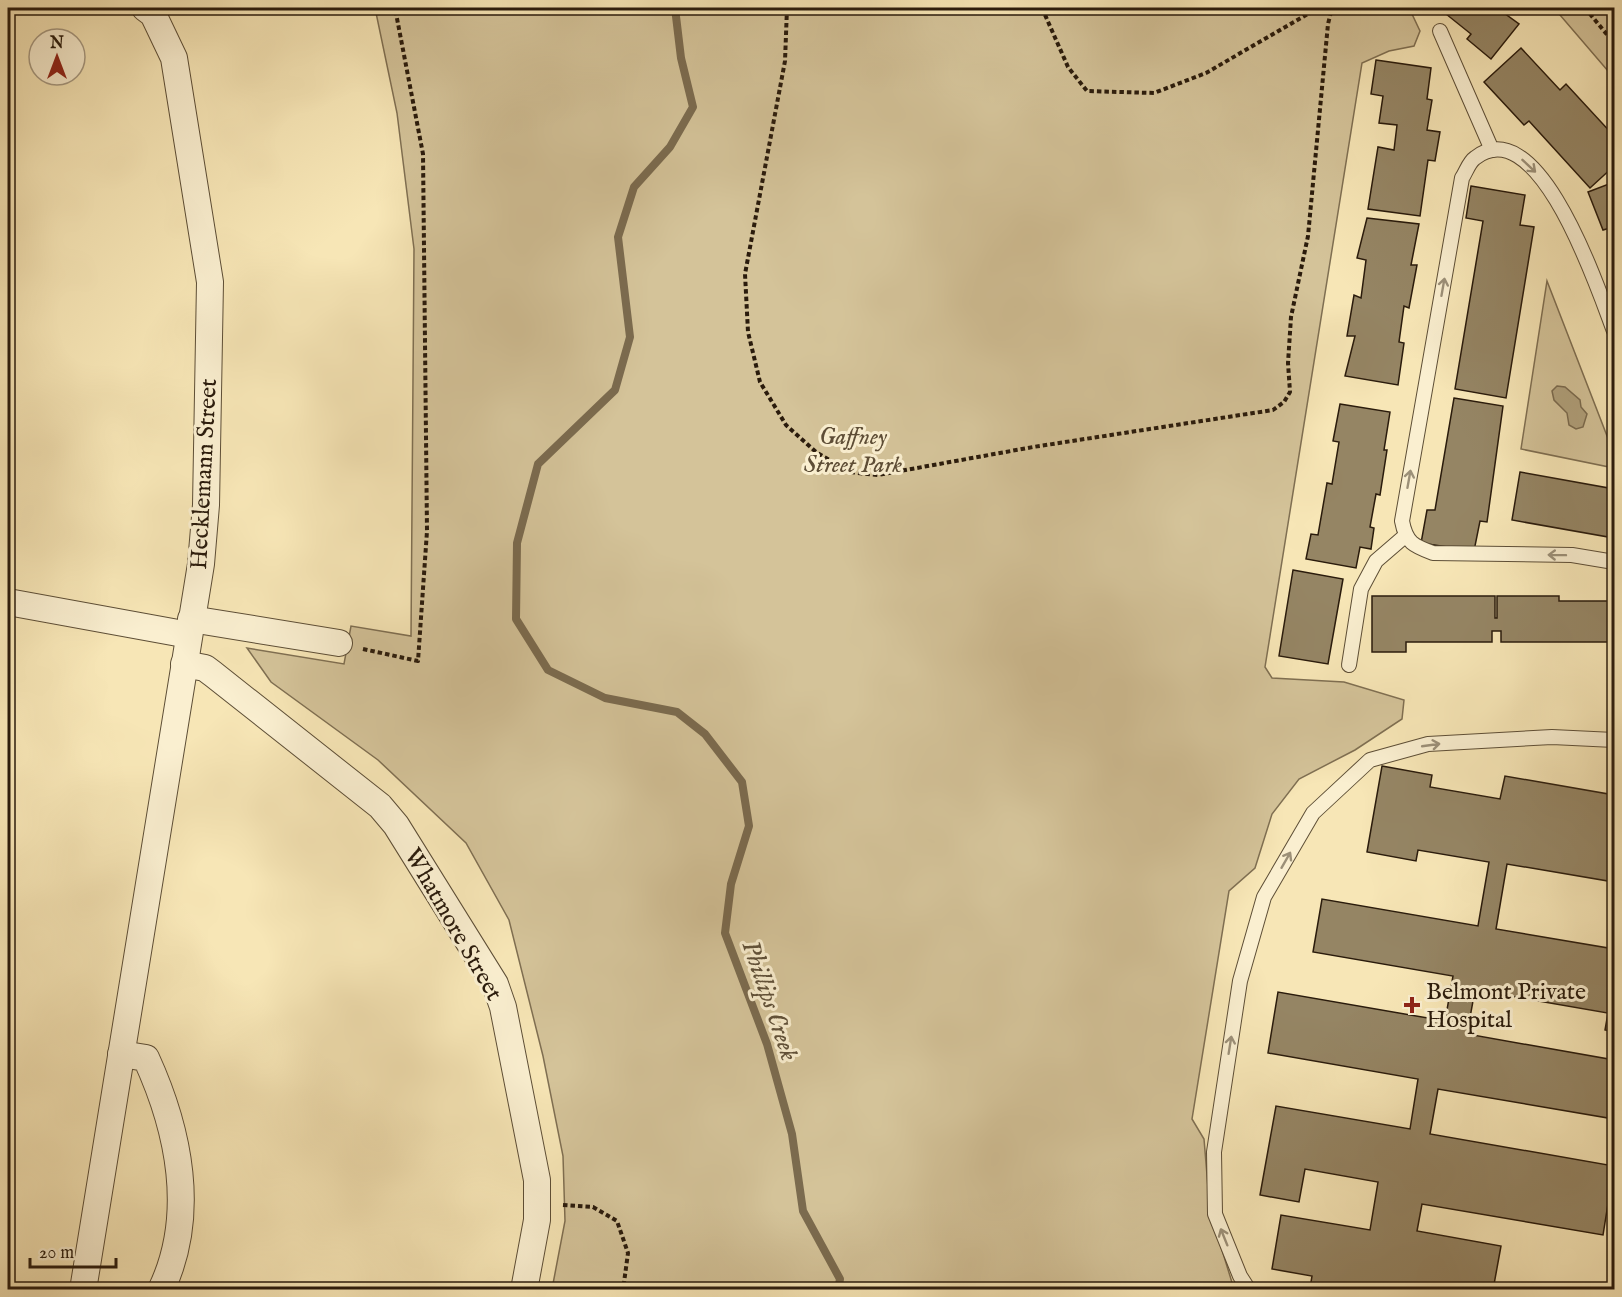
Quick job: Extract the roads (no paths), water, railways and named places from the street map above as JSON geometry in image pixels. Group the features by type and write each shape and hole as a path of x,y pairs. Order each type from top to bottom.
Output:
{"street":[{"name":"Hecklemann Street","path":"83,1290 201,564 206,505 210,282 174,58 153,14 145,8"},
{"path":"8,602 190,627 339,643"},
{"name":"Whatmore Street","path":"184,664 205,668 380,806 396,825 495,984 503,1007 537,1180 538,1204 524,1290"},
{"path":"121,1054 146,1058 161,1090 179,1158 181,1219 171,1269 161,1290"}],"lane":[{"path":"1440,31 1492,150"},
{"path":"1614,331 1572,227 1553,194 1529,163 1511,153 1492,150 1474,159 1462,177 1402,521 1405,536 1417,547 1433,553 1572,555 1614,562"},
{"path":"1349,664 1361,589 1376,561 1405,536"},
{"path":"1250,1290 1240,1276 1215,1214 1214,1152 1240,981 1264,897 1313,813 1370,760 1428,744 1552,737 1614,740"}],"waterway":[{"name":"Phillips Creek","path":"675,8 681,58 693,107 670,147 634,187 618,237 630,337 615,390 538,464 517,543 516,619 548,670 605,698 677,712 705,734 742,782 749,826 731,884 725,933 767,1044 792,1134 803,1211 840,1279 838,1290"}],"place":[{"name":"Belmont Private Hospital","path":"1412,1005"}],"park label":[{"name":"Gaffney Street Park","path":"853,450"}]}
